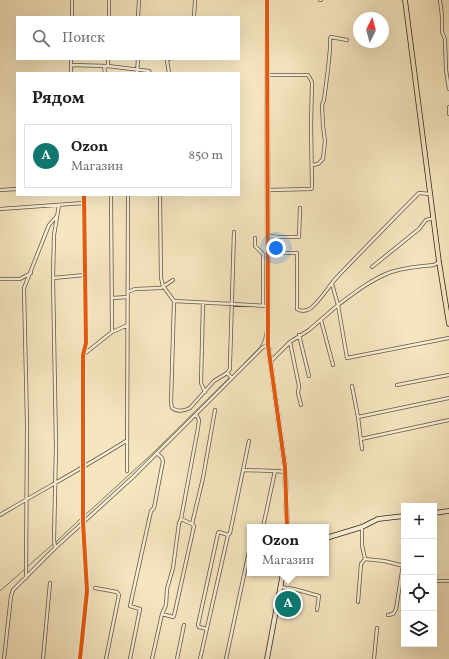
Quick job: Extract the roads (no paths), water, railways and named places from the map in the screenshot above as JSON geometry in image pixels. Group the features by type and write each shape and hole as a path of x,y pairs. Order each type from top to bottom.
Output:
{"main road":[{"path":"405,0 439,262 449,324"}],"street":[{"path":"72,0 72,16"},
{"path":"109,0 109,16"},
{"path":"138,16 139,0"},
{"path":"194,0 194,16"},
{"path":"266,306 268,190 267,0"},
{"path":"440,0 442,32 445,39 446,70 449,89"},
{"path":"312,165 318,164 323,159 325,141 322,126 322,105 328,69 330,40 332,37 346,40"},
{"path":"71,60 71,72"},
{"path":"108,60 108,66"},
{"path":"137,72 138,60"},
{"path":"167,60 169,72"},
{"path":"71,65 108,66 137,72 150,72"},
{"path":"104,72 104,67 108,66"},
{"path":"267,75 308,75 312,82 312,188 268,190"},
{"path":"449,107 449,114"},
{"path":"0,190 16,189"},
{"path":"267,253 297,253 298,310 306,311 378,233 419,193 431,194"},
{"path":"80,659 87,591 83,519 83,355 86,343 84,196"},
{"path":"111,196 112,332"},
{"path":"127,471 128,196"},
{"path":"160,196 161,278 163,286 174,301 172,408 175,410 185,410 190,408 214,381 230,376"},
{"path":"0,209 84,203"},
{"path":"55,548 56,446 53,278 54,235 59,205"},
{"path":"267,236 299,237 300,208"},
{"path":"26,578 26,375 24,288 49,226 57,216"},
{"path":"372,267 419,229 426,220 434,218"},
{"path":"230,376 234,232"},
{"path":"255,238 255,246 263,254 269,362 280,421 285,472 287,524"},
{"path":"269,362 290,342 309,330 338,305 363,288 392,272 434,265 439,262"},
{"path":"0,279 20,280 31,273"},
{"path":"53,278 85,275"},
{"path":"128,293 135,289 161,288 173,280"},
{"path":"332,283 338,305 347,358 449,338"},
{"path":"112,298 128,297"},
{"path":"174,301 266,306"},
{"path":"203,303 202,383 205,392"},
{"path":"321,320 333,365"},
{"path":"83,355 112,332 128,325"},
{"path":"299,335 309,376"},
{"path":"290,342 299,386 298,393 301,406"},
{"path":"4,659 11,596 13,590 83,519 133,477 196,414 230,376 263,347 268,345"},
{"path":"397,385 449,375"},
{"path":"352,386 362,449"},
{"path":"358,417 449,398"},
{"path":"162,614 174,616 193,533 194,526 192,524 203,478 215,410"},
{"path":"152,659 162,614 166,605 173,568 179,523 198,428 199,420 196,414"},
{"path":"361,439 449,420"},
{"path":"0,515 26,499 83,469 127,441"},
{"path":"200,659 228,535 230,533 249,441"},
{"path":"130,659 140,609 130,606 151,511 154,508 163,461 157,452"},
{"path":"243,470 285,472"},
{"path":"264,524 274,471"},
{"path":"437,513 449,512"},
{"path":"329,538 362,527 378,519 401,516"},
{"path":"181,519 192,524"},
{"path":"362,527 362,545 365,559"},
{"path":"207,630 199,628 198,625 218,533 228,535"},
{"path":"365,559 384,561 401,565"},
{"path":"358,602 361,564 365,559"},
{"path":"226,659 247,561"},
{"path":"388,615 393,614 396,609 402,575"},
{"path":"267,659 282,576"},
{"path":"437,581 449,581"},
{"path":"42,659 50,583"},
{"path":"280,587 319,596 317,610"},
{"path":"95,588 117,592 119,595 106,659"},
{"path":"177,659 184,625"},
{"path":"374,659 377,628"}],"waterway":[{"path":"265,66 266,257"},
{"path":"232,376 260,347 265,333 266,310"},
{"path":"84,516 154,452 229,378"},
{"path":"56,542 81,518"},
{"path":"27,567 53,544"},
{"path":"0,591 25,569"}],"place":[{"name":"Ozon","path":"288,604"}]}
